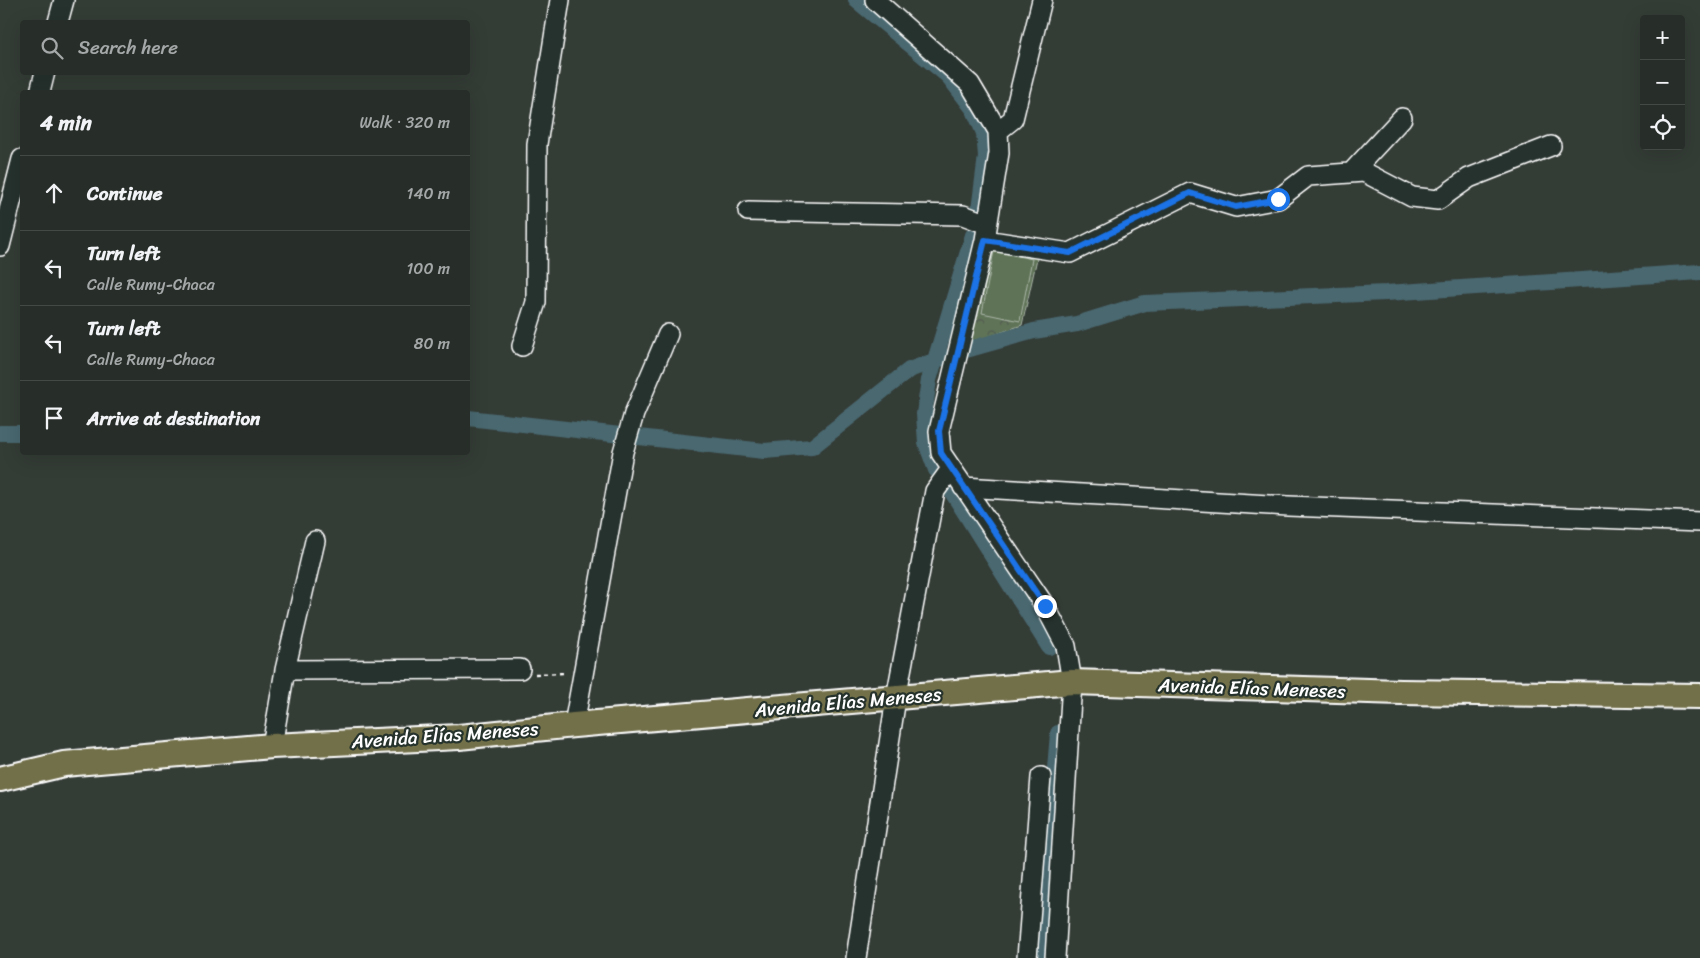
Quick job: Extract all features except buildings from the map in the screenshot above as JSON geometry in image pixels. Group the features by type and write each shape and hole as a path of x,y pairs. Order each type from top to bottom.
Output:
{"main road":[{"name":"Avenida Elías Meneses","path":"0,780 64,764 272,746 459,737 574,725 1072,682 1401,692 1700,696"}],"street":[{"path":"59,20 64,0"},
{"path":"522,346 536,302 537,144 560,0"},
{"path":"875,0 970,84 998,131 998,153 986,232 939,431 941,453 1045,606 1066,646 1072,682 1055,958"},
{"path":"998,131 1013,119 1042,0"},
{"path":"40,90 44,75"},
{"path":"1351,173 1402,118"},
{"path":"748,211 963,215 986,232 1070,253 1190,193 1236,207 1278,199 1308,176 1364,172 1412,197 1438,200 1469,178 1551,146"},
{"path":"0,246 20,168"},
{"path":"574,725 624,452 634,414 668,334"},
{"path":"856,958 896,698 935,491 951,468"},
{"path":"964,487 1298,506 1700,522"},
{"path":"272,746 285,670 315,541"},
{"path":"285,670 520,669"},
{"path":"1028,958 1042,778"}],"path":[{"path":"520,669 529,674 584,673"}],"green space":[{"path":"990,247 1038,254 1022,325 968,344"},
{"path":"994,251 1032,259 1020,321 982,313"}],"waterway":[{"path":"856,0 948,76 974,110 984,133 986,156 979,210"},
{"path":"936,470 926,443 924,414 929,380 973,235"},
{"path":"966,350 1034,331 1077,324 1145,303 1386,293 1700,272"},
{"path":"470,418 764,451 812,447 909,370 945,357"},
{"path":"0,433 20,433"},
{"path":"950,489 1049,647"},
{"path":"1039,958 1058,733"}],"route":[{"path":"1045,606 941,453 939,431 985,240 1070,253 1190,193 1236,207 1278,199"}]}
